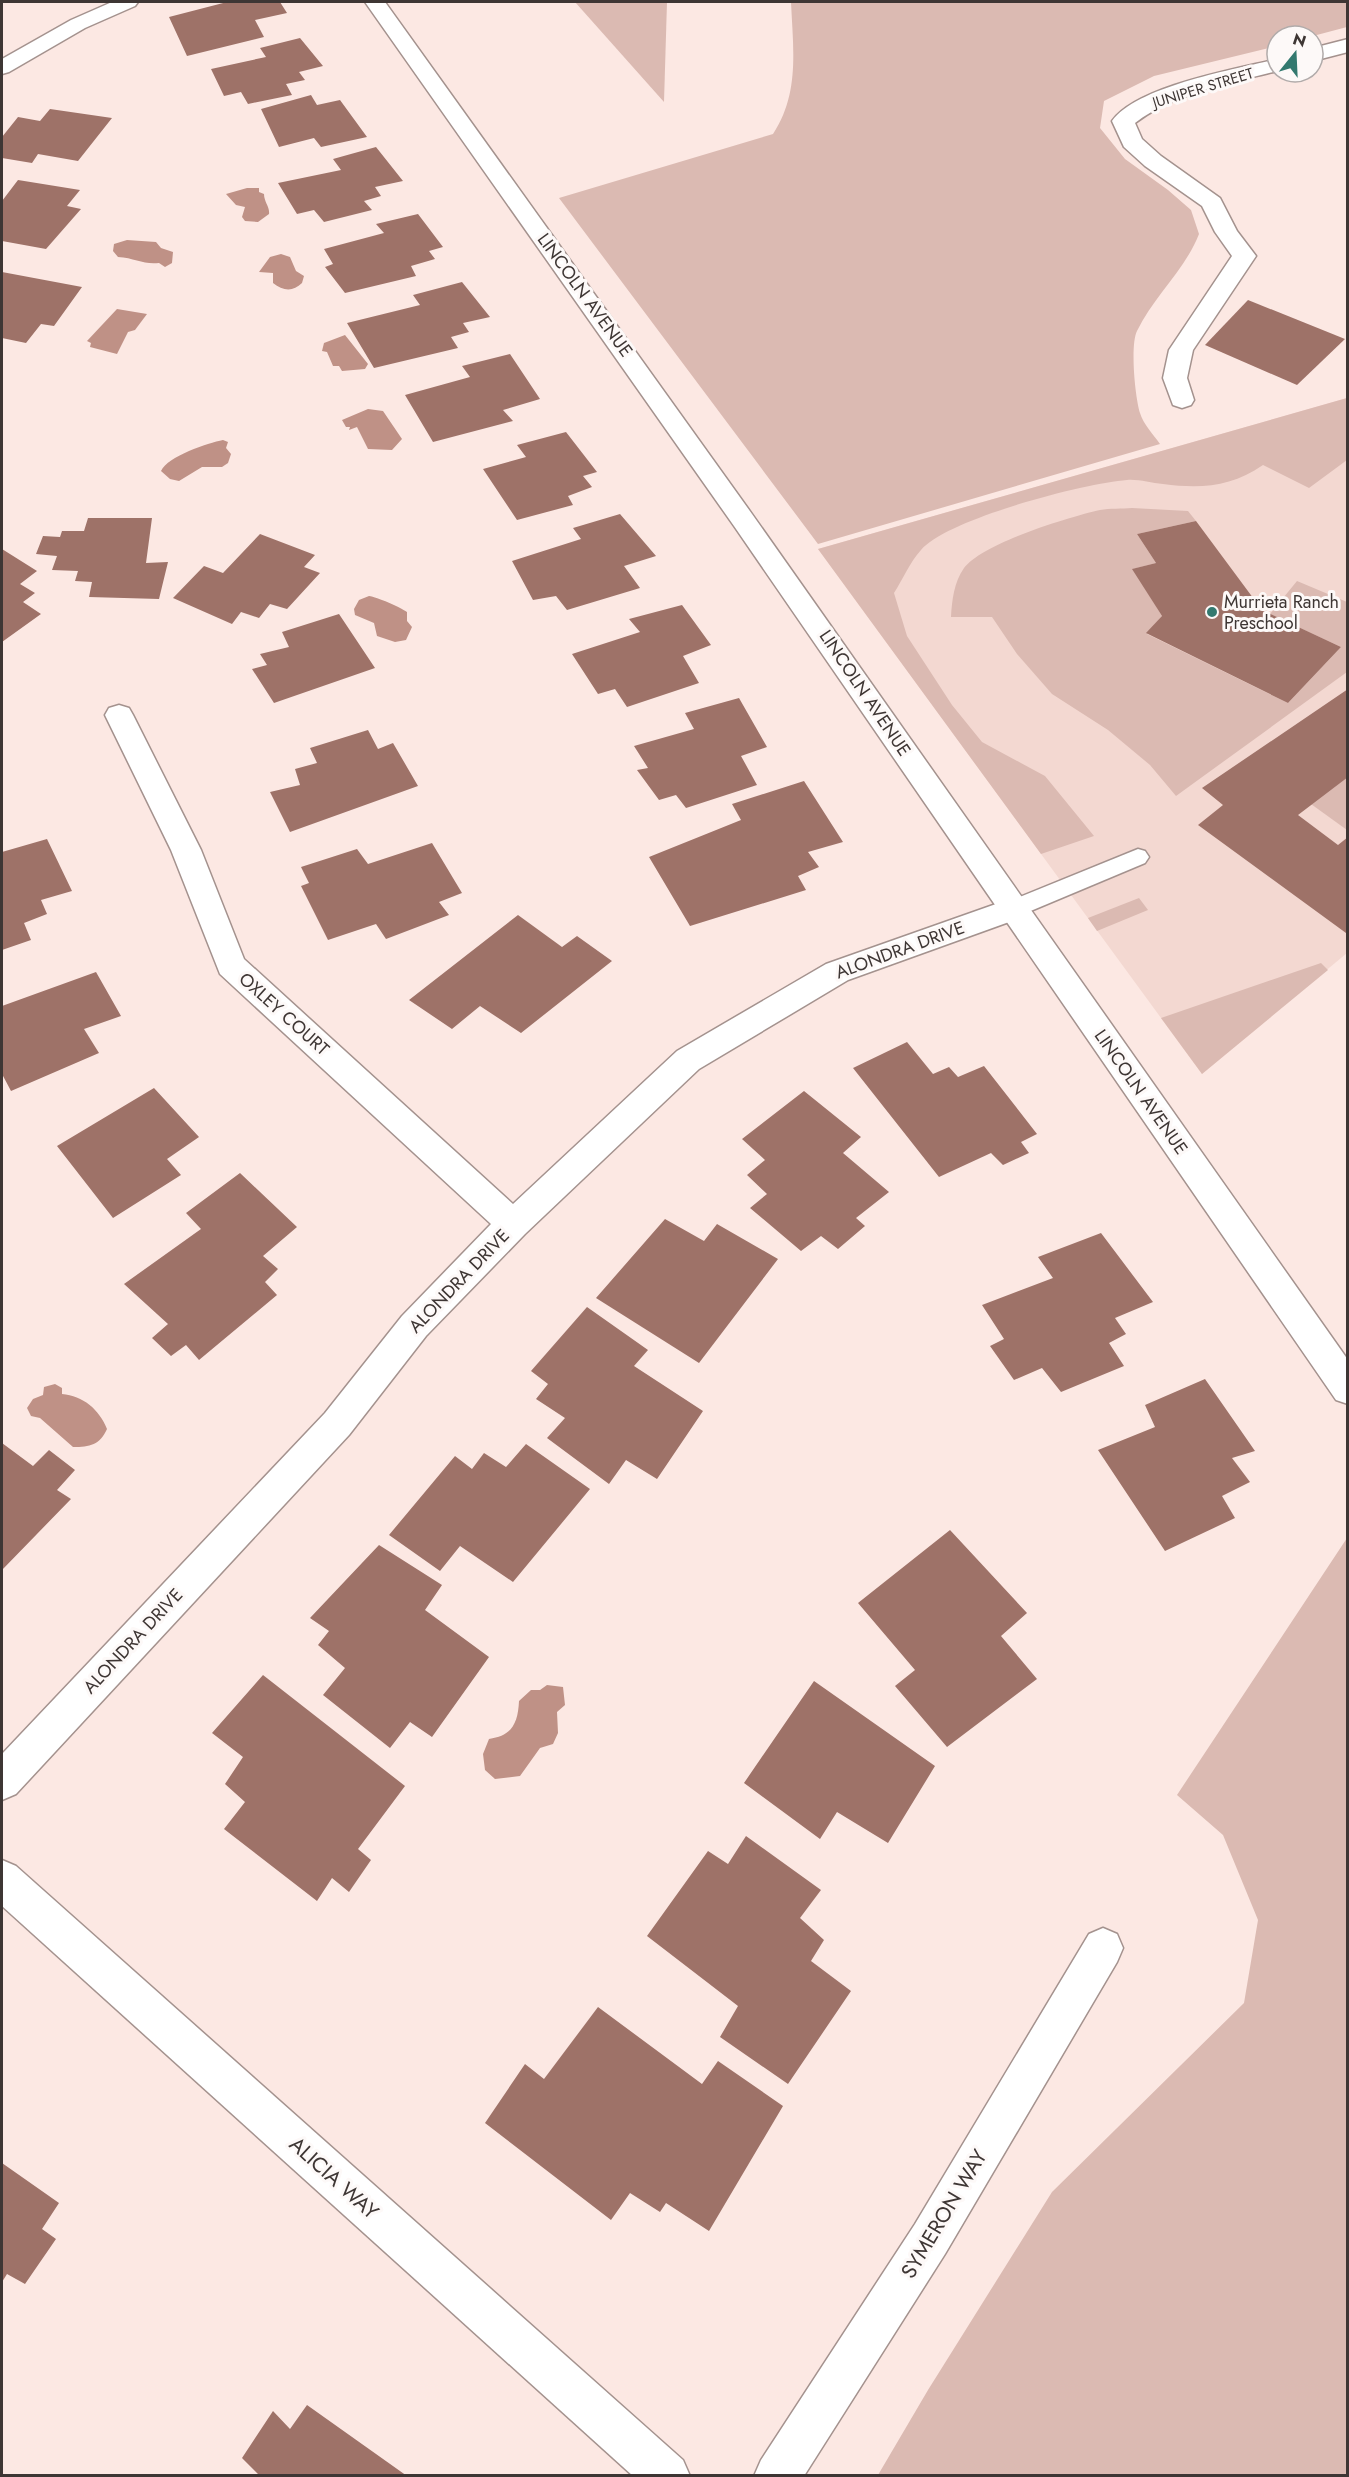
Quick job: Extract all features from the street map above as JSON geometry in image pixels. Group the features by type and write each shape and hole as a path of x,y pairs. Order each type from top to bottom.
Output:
{"street":[{"path":"2,68 78,24 128,2"},
{"name":"LINCOLN AVENUE","path":"375,2 637,367 1347,1389"},
{"path":"1325,51 1347,45"},
{"name":"JUNIPER STREET","path":"1182,400 1175,378 1181,350 1244,256 1226,232 1212,203 1146,155 1132,142 1123,122 1137,110 1169,95 1265,68"},
{"name":"OXLEY COURT","path":"119,715 186,850 231,966 513,1224"},
{"name":"ALONDRA DRIVE","path":"2,1781 329,1432 414,1326 513,1224 688,1060 837,972 1013,909"},
{"name":"ALICIA WAY","path":"2,1880 667,2475"},
{"name":"SYMERON WAY","path":"777,2475 930,2240 1103,1948"}],"lane":[{"path":"1013,909 1138,857"}],"shaded area":[{"path":"575,2 667,2 664,102"},
{"path":"791,2 1347,2 1347,27 1325,33 1325,24 1265,24 1265,49 1154,76 1104,101 1100,128 1125,159 1191,210 1199,234 1186,259 1144,318 1135,338 1134,371 1138,405 1144,421 1160,444 818,544 559,198 773,134 787,103 793,70"},
{"path":"247,188 259,188 259,192 264,194 269,209 269,214 258,222 245,221 242,217 245,207 236,205 226,194"},
{"path":"127,240 156,242 161,248 173,252 172,263 165,267 159,263 118,257 113,251 114,244"},
{"path":"281,254 290,257 296,271 304,276 302,283 295,288 280,288 273,283 273,273 259,272 270,257"},
{"path":"117,309 147,314 135,330 128,332 117,354 90,347 91,343 87,341"},
{"path":"345,335 368,364 365,369 342,371 339,366 333,366 327,352 322,351 324,343"},
{"path":"1347,398 1347,953 1202,1074 818,549"},
{"path":"1347,398 1347,460 1309,488 1263,465 1239,478 1215,485 1177,486 1131,480 1107,483 1018,504 958,526 936,538 913,560 894,593 907,636 952,705 982,742 1045,776 1094,836 1041,854 818,549"},
{"path":"368,409 383,411 402,439 392,450 368,449 357,427 349,430 350,427 346,427 342,420"},
{"path":"223,440 228,442 226,448 231,454 228,463 222,467 202,467 179,481 170,479 161,471 165,465 180,455"},
{"path":"1132,508 1188,511 1196,521 1137,534 1156,563 1133,569 1162,616 1147,634 1288,703 1341,647 1270,614 1297,581 1347,602 1347,672 1176,796 1150,765 1108,730 1052,694 1017,654 992,617 951,617 954,591 961,573 974,559 989,549 1027,532 1068,518 1100,510"},
{"path":"369,596 388,602 407,612 407,621 412,627 406,640 395,642 377,636 374,623 355,615 354,609 359,600"},
{"path":"1347,777 1347,830 1311,804"},
{"path":"1139,898 1148,910 1097,931 1088,918"},
{"path":"1321,963 1328,970 1202,1074 1161,1018"},
{"path":"55,1384 62,1388 62,1394 83,1401 100,1415 107,1429 98,1442 89,1446 73,1447 40,1418 31,1416 27,1408 33,1399 43,1395 44,1387"},
{"path":"1347,1538 1347,2475 878,2475 928,2390 1052,2192 1244,2003 1258,1920 1223,1835 1177,1795"},
{"path":"547,1685 563,1687 565,1705 557,1712 558,1733 553,1744 540,1748 520,1776 495,1779 485,1770 483,1754 489,1739 503,1735 512,1727 517,1716 519,1701 531,1690 540,1690"}],"building":[{"path":"227,2 280,2 287,13 255,20 264,37 187,56 169,17"},
{"path":"300,38 323,66 299,72 305,80 286,84 292,95 248,104 241,92 224,96 211,69 266,57 260,48"},
{"path":"311,95 317,105 340,100 367,137 321,147 314,138 279,147 261,109"},
{"path":"50,109 112,118 78,161 38,154 32,163 2,158 2,137 18,117 40,121"},
{"path":"376,147 403,181 375,187 381,196 364,201 372,210 324,222 314,210 297,214 278,183 341,170 333,159"},
{"path":"18,180 80,190 67,206 81,209 46,249 2,241 2,201"},
{"path":"418,214 443,247 429,251 435,259 411,266 416,276 345,293 325,267 333,264 324,249 384,233 376,224"},
{"path":"2,272 82,287 54,326 41,324 26,343 2,338"},
{"path":"462,282 490,317 463,323 469,332 451,337 458,348 374,368 347,323 420,305 413,295"},
{"path":"1248,300 1345,339 1297,385 1205,345"},
{"path":"510,354 540,399 503,410 513,421 433,442 405,395 470,377 462,366"},
{"path":"566,432 597,472 583,476 592,487 568,496 573,505 517,520 483,469 526,457 517,445"},
{"path":"620,514 656,556 624,566 640,588 567,610 556,596 533,600 512,561 581,539 573,528"},
{"path":"88,518 152,518 146,563 168,562 159,599 89,597 92,582 75,581 78,571 52,570 57,556 36,554 43,536 60,537 62,531 84,531"},
{"name":"Murrieta Ranch Preschool","path":"1196,521 1262,610 1341,647 1288,703 1146,633 1162,616 1132,569 1156,563 1137,534"},
{"path":"260,534 315,555 304,567 320,573 287,609 270,604 259,618 241,612 232,624 173,598 204,566 223,573"},
{"path":"2,549 37,571 20,584 35,593 23,602 41,614 2,642"},
{"path":"682,605 711,645 683,656 699,683 627,707 615,689 598,694 572,654 640,632 629,619"},
{"path":"339,614 375,668 274,703 252,669 267,665 260,654 289,647 282,632"},
{"path":"1348,689 1348,777 1298,815 1338,845 1348,837 1346,933 1198,825 1223,805 1202,788"},
{"path":"739,698 767,747 741,756 757,785 686,808 676,795 659,800 637,770 648,768 634,746 694,729 685,713"},
{"path":"368,730 378,749 393,743 418,786 290,832 270,792 300,785 295,769 317,763 310,748"},
{"path":"804,781 843,842 808,852 819,867 798,876 806,890 690,926 649,857 741,820 732,804"},
{"path":"47,839 72,891 41,900 47,914 24,923 31,940 2,950 2,852"},
{"path":"432,843 462,893 439,902 449,915 386,939 376,924 328,940 301,886 309,883 301,867 357,849 368,864"},
{"path":"518,915 562,947 577,936 612,961 521,1033 480,1006 452,1029 409,1000"},
{"path":"96,972 121,1016 84,1029 99,1053 11,1091 2,1074 2,1006"},
{"path":"907,1042 933,1074 949,1067 958,1077 984,1066 1037,1134 1021,1142 1029,1153 1003,1165 991,1153 939,1177 853,1068"},
{"path":"154,1088 199,1137 167,1159 181,1175 113,1218 57,1146"},
{"path":"804,1091 861,1137 843,1153 889,1192 856,1218 865,1226 838,1249 821,1236 801,1251 750,1208 767,1194 747,1175 765,1160 742,1139"},
{"path":"240,1173 297,1227 263,1256 278,1269 265,1282 277,1295 199,1360 186,1345 171,1356 152,1338 168,1324 124,1284 201,1229 186,1213"},
{"path":"665,1219 704,1241 717,1224 778,1259 699,1363 596,1298"},
{"path":"1101,1233 1153,1302 1115,1318 1126,1334 1109,1343 1124,1366 1061,1392 1042,1368 1014,1380 990,1346 1004,1339 982,1305 1053,1278 1038,1257"},
{"path":"587,1307 648,1350 634,1366 703,1411 657,1479 626,1460 609,1484 547,1438 565,1418 536,1399 548,1384 531,1371"},
{"path":"1205,1379 1255,1451 1232,1458 1250,1482 1222,1496 1235,1518 1165,1551 1098,1450 1155,1427 1145,1405"},
{"path":"2,1443 33,1466 49,1450 75,1470 57,1490 71,1499 2,1570"},
{"path":"526,1444 590,1489 513,1582 460,1546 440,1571 389,1535 455,1456 472,1469 484,1453 506,1467"},
{"path":"950,1530 1027,1613 1001,1636 1037,1679 947,1747 895,1686 915,1670 858,1603"},
{"path":"379,1545 442,1585 425,1610 489,1657 432,1737 410,1722 390,1748 323,1695 345,1668 318,1645 329,1631 310,1618"},
{"path":"263,1675 405,1786 358,1849 371,1860 349,1892 332,1878 317,1901 224,1829 245,1802 225,1784 243,1757 212,1733"},
{"path":"814,1681 935,1766 888,1843 837,1812 820,1839 744,1783"},
{"path":"746,1836 821,1890 800,1918 824,1940 811,1961 851,1991 788,2084 720,2037 738,2006 647,1936 708,1851 728,1864"},
{"path":"598,2007 702,2084 718,2061 783,2106 709,2231 666,2203 660,2212 630,2193 611,2220 485,2123 525,2064 544,2079"},
{"path":"2,2163 59,2203 42,2229 56,2239 25,2284 7,2274 2,2282"},
{"path":"307,2405 407,2476 260,2476 242,2458 273,2411 290,2429"}],"place":[{"name":"Murrieta Ranch Preschool","path":"1212,612"}]}
